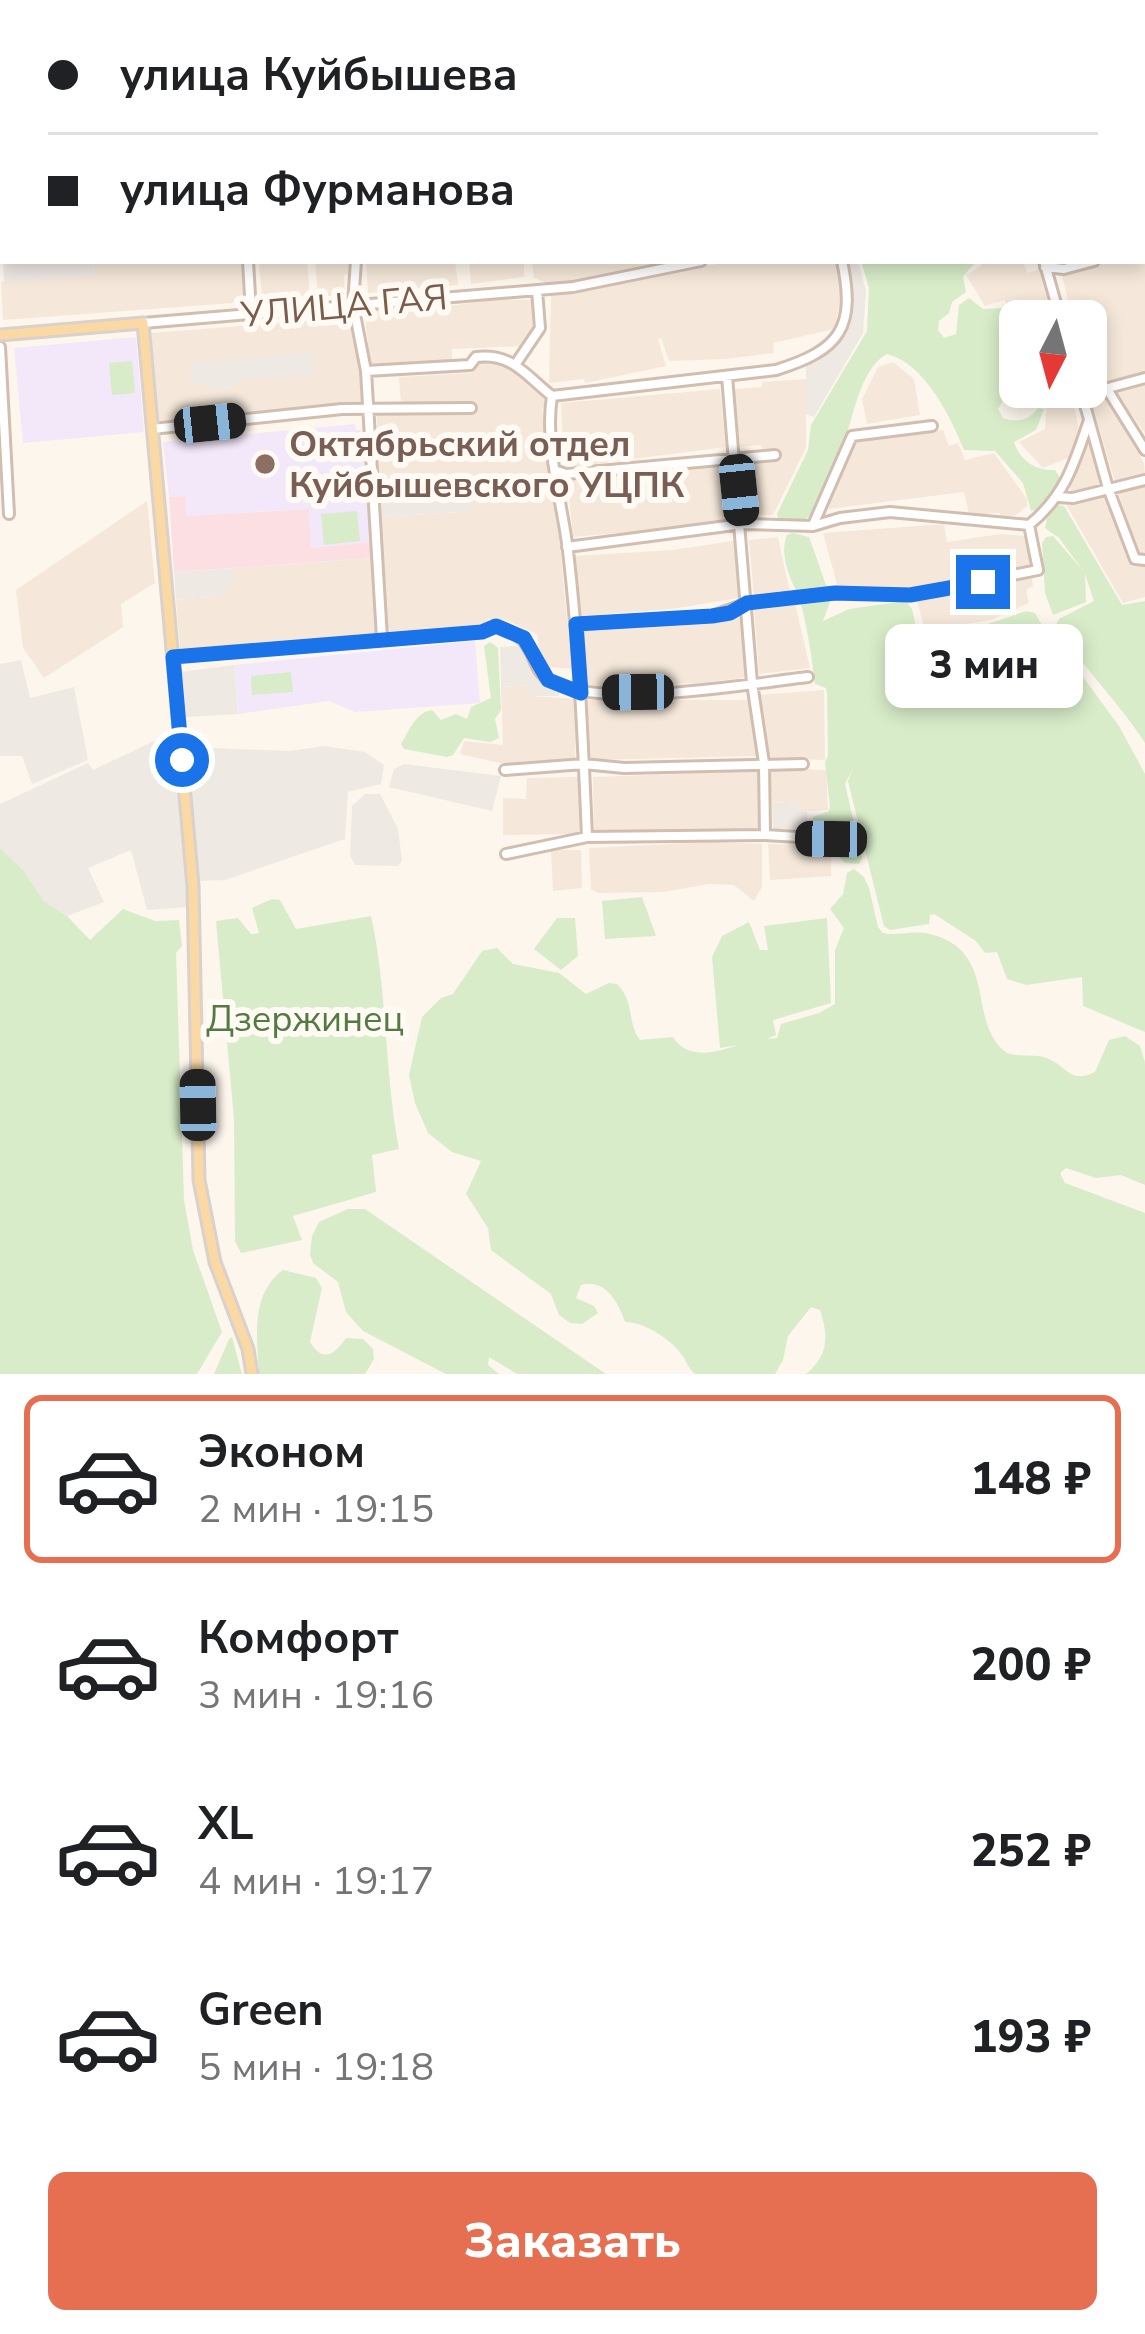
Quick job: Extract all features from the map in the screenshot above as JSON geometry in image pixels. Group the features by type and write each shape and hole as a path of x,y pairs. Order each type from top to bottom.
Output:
{"main road":[{"name":"УЛИЦА ГАЯ","path":"0,335 143,323"},
{"path":"143,323 194,909 203,1220 248,1349 251,1374"}],"street":[{"path":"248,264 250,313"},
{"path":"356,264 353,304 366,371 382,638"},
{"name":"УЛИЦА ГАЯ","path":"143,323 537,290 675,264"},
{"path":"552,396 794,365 820,352 838,336 848,318 843,264"},
{"path":"1044,264 1064,269 1083,264"},
{"path":"1044,264 1055,300"},
{"path":"517,362 540,328 537,290"},
{"path":"0,347 9,514"},
{"path":"366,371 470,365 482,356 517,362 552,396"},
{"path":"727,376 752,683 764,763 765,835"},
{"path":"1145,377 1107,389 1145,450"},
{"path":"552,396 546,417 576,624 587,837"},
{"path":"152,429 342,409 472,408"},
{"path":"1086,408 1108,488 1140,560"},
{"path":"567,547 742,524 812,526 890,512 1029,525 1058,497 1089,420"},
{"path":"812,526 852,436 932,426"},
{"path":"556,472 566,475 776,455"},
{"path":"1058,497 1073,498 1145,480"},
{"path":"576,624 712,616 747,603 835,593 910,595 1038,570 1029,525"},
{"path":"173,657 482,632 496,626 524,638 548,680 581,693 666,692 808,676"},
{"path":"505,770 584,764 624,768 802,764"},
{"path":"506,854 587,837 831,839"}],"shaded area":[{"path":"3,264 93,264 94,275 4,282"},
{"path":"93,264 243,264 246,302 3,320 1,282 94,275"},
{"path":"259,264 307,264 310,296 262,297"},
{"path":"315,264 352,264 353,274 344,275 345,296 318,296"},
{"path":"366,264 455,264 458,285 368,293"},
{"path":"469,264 524,264 524,277 471,284"},
{"path":"532,264 662,264 551,285 534,278"},
{"path":"719,264 836,264 842,290 835,329 773,343 774,353 725,359 669,361 661,338 666,366 585,383 584,379 549,383 551,293 657,271"},
{"path":"846,264 859,264 866,291 863,333 814,417 806,414 806,362 841,339 847,329 851,291"},
{"path":"981,264 1024,264 1027,273 1039,270 1047,300 999,300 985,306 966,275"},
{"path":"1092,264 1145,264 1145,372 1107,381 1107,300 1068,300 1062,276"},
{"path":"535,300 536,326 524,346 452,349 452,361 370,364 364,308"},
{"path":"355,317 363,404 158,425 150,333"},
{"path":"136,337 144,432 23,443 14,348"},
{"path":"312,352 314,375 232,382 232,388 212,390 211,384 192,385 190,363"},
{"path":"481,360 513,368 548,398 542,410 550,446 572,669 549,667 541,660 537,634 506,620 488,619 481,627 386,632 381,517 472,511 470,472 379,476 376,406 401,405 399,377 471,373"},
{"path":"893,362 914,379 920,415 867,424 862,399 878,367"},
{"path":"806,379 806,448 773,515 747,516 743,463 780,459 780,451 763,452 761,445 740,447 734,389"},
{"path":"1145,381 1145,433 1113,390"},
{"path":"720,389 726,447 564,468 561,403"},
{"path":"1107,398 1144,463 1145,475 1115,482 1093,408 1107,408"},
{"path":"1046,408 1074,408 1079,430 1071,457 1043,468 1019,442 1045,429"},
{"name":"Октябрьский отдел Куйбышевского УЦПК","path":"355,424 361,430 371,542 310,548 308,509 185,516 184,496 169,497 163,442"},
{"path":"943,430 949,446 958,443 965,460 994,453 1027,499 1027,506 1002,518 999,513 969,515 964,492 828,509 831,489 851,443 872,440 872,436"},
{"path":"1092,444 1104,486 1073,496 1070,487 1084,446"},
{"path":"732,463 737,522 573,537 567,478"},
{"path":"471,472 473,511 381,517 379,476"},
{"path":"1145,486 1145,556 1140,557 1118,492"},
{"path":"1105,492 1132,567 1145,565 1145,597 1123,603 1067,506"},
{"path":"185,496 186,516 309,509 311,548 371,542 373,558 174,572 169,497"},
{"path":"147,501 155,583 121,604 123,627 44,678 23,648 16,590"},
{"path":"944,524 947,542 1001,534 1027,536 1032,568 960,581 956,562 951,564 954,582 892,590 838,588 823,533"},
{"path":"778,537 790,593 754,596 749,540"},
{"path":"739,540 744,597 581,616 574,556"},
{"path":"373,558 378,634 180,650 176,600 220,596 233,582 233,568"},
{"path":"233,568 234,581 221,596 176,600 174,572"},
{"path":"1031,575 1033,586 1026,590 1029,603 991,620 925,630 916,598"},
{"path":"795,603 810,668 759,674 754,608"},
{"path":"745,616 749,677 586,687 580,628 720,622 721,618"},
{"path":"475,641 480,703 355,712 329,701 238,714 234,665"},
{"path":"526,645 541,680 559,689 559,696 531,696 529,685 501,687 500,647"},
{"path":"21,660 30,698 74,687 88,760 32,784 22,756 0,756 0,664"},
{"path":"234,665 238,714 186,717 181,672"},
{"path":"530,685 532,696 577,699 575,761 504,764 460,754 464,741 503,745 501,687"},
{"path":"824,690 825,760 767,758 757,695"},
{"path":"587,700 749,700 758,756 591,760"},
{"path":"173,732 188,907 147,910 131,850 88,868 104,902 67,916 44,901 23,870 0,848 0,804 88,763 93,770"},
{"path":"324,746 365,752 384,765 381,784 348,792 345,839 225,880 197,881 186,747 290,751"},
{"path":"404,764 501,776 492,811 389,787 394,769"},
{"path":"770,768 826,770 828,810 800,812 799,801 772,803"},
{"path":"760,771 761,827 757,830 594,832 593,777"},
{"path":"579,777 579,834 503,835 503,798 526,799 527,778"},
{"path":"365,794 380,794 398,829 402,861 398,866 355,865 350,855 352,806"},
{"path":"799,801 800,812 807,812 808,829 773,829 772,803"},
{"path":"762,844 762,887 754,901 734,885 663,892 598,893 591,889 589,848"},
{"path":"768,844 831,845 831,876 770,880"},
{"path":"551,850 581,850 582,888 553,891"}],"green space":[{"path":"862,264 974,264 963,277 966,292 952,302 938,330 944,338 956,334 959,305 969,298 983,309 999,308 998,409 1003,418 1013,420 1044,409 1036,430 1014,442 1030,464 1055,470 1060,478 1042,508 1031,511 1023,483 995,451 964,450 925,380 901,359 887,354 865,379 839,457 810,516 801,522 779,521 777,514 808,450 811,425 867,331 869,288"},
{"path":"132,361 135,393 112,395 109,363"},
{"path":"1057,505 1064,506 1122,605 1145,601 1145,743 1056,625 1094,601 1085,574 1086,602 1053,615 1045,593 1042,543 1046,537 1053,536 1084,572 1059,538 1045,528"},
{"path":"357,511 360,541 324,545 321,514"},
{"path":"787,535 809,537 831,599 823,621 849,609 906,601 918,636 964,629 978,649 985,645 979,627 1026,611 1035,613 1061,658 1072,662 1119,726 1145,774 1145,1032 1083,1006 1082,977 1026,985 1007,979 997,952 985,953 976,941 934,914 929,924 890,930 884,926 848,781 853,768 845,784 862,858 859,864 840,858 838,834 812,829 813,817 829,811 830,806 825,763 827,693 815,684 802,608 786,563"},
{"path":"490,642 498,648 501,710 495,719 499,738 490,742 464,738 447,757 404,749 401,744 422,714 432,710 441,720 456,714 467,719 471,707 491,698 484,646"},
{"path":"291,672 293,692 252,695 251,676"},
{"path":"0,848 23,870 44,901 90,940 123,909 155,921 179,920 184,1200 193,1250 222,1332 197,1374 0,1374"},
{"path":"854,869 869,888 883,933 930,934 952,943 966,956 988,1025 1007,1053 1044,1057 1081,1076 1095,1072 1109,1040 1125,1036 1140,1046 1145,1062 1145,1185 1121,1175 1096,1178 1066,1168 1060,1173 1065,1183 1145,1213 1145,1374 806,1374 819,1360 825,1337 820,1310 811,1307 788,1336 775,1374 695,1374 666,1339 625,1322 604,1289 581,1285 576,1298 598,1313 582,1324 570,1323 559,1315 551,1294 491,1250 488,1228 466,1194 481,1161 452,1152 428,1133 409,1075 422,1017 441,998 453,994 482,951 497,948 513,964 559,973 586,994 617,984 640,1040 673,1037 686,1049 711,1052 737,1045 720,1048 712,957 722,936 749,922 760,950 768,950 764,926 827,918 831,1003 773,1020 776,1035 766,1039 777,1038 781,1024 835,1004 835,950 844,928 830,909 843,894 847,873"},
{"path":"642,897 656,936 605,939 602,901"},
{"name":"Дзержинец","path":"280,900 296,929 371,916 399,1149 372,1155 376,1192 293,1216 302,1240 241,1253 235,1241 234,1119 216,921 238,918 251,934 259,933 252,908"},
{"path":"557,918 575,918 578,956 561,970 534,949"},
{"path":"348,1209 365,1209 606,1374 517,1374 489,1357 488,1365 499,1374 446,1374 363,1331 346,1312 338,1282 313,1263 310,1255 319,1222"},
{"path":"283,1270 316,1278 322,1288 310,1342 315,1349 328,1354 346,1338 363,1339 373,1349 374,1359 365,1374 259,1374 260,1304"},
{"path":"232,1337 242,1374 214,1374 229,1339"}],"place":[{"name":"Октябрьский отдел Куйбышевского УЦПК","path":"265,464"}],"route":[{"path":"182,760 173,657 482,632 496,626 524,638 548,680 581,693 576,624 712,616 747,603 835,593 910,595 983,582"}]}
